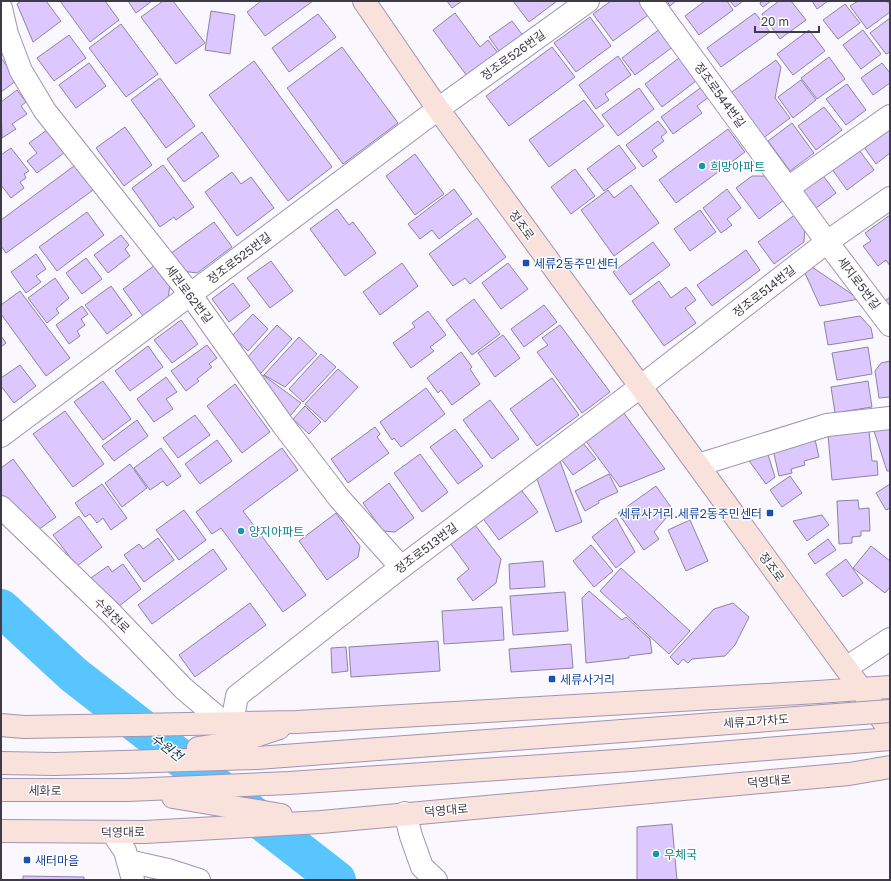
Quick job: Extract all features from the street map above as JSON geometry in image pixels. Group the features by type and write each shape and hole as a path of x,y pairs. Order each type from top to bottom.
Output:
{"main road":[{"name":"정조로","path":"364,1 438,109 846,668 890,731"},
{"path":"1,725 227,727 890,687"},
{"name":"세류고가차도","path":"91,763 257,758 890,712"},
{"path":"1,763 91,763 227,727"},
{"path":"128,790 289,783 631,760 890,739"},
{"name":"덕영대로","path":"1,831 145,832 331,821 849,774 890,767"},
{"name":"세화로","path":"1,790 128,790"},
{"path":"128,790 331,821"}],"street":[{"name":"정조로526번길","path":"438,109 588,1"},
{"name":"정조로544번길","path":"651,1 827,242"},
{"name":"세권로62번길","path":"1,8 7,34 21,71 45,111 190,294 283,424 330,485 401,567"},
{"name":"정조로525번길","path":"1,436 438,109"},
{"path":"788,188 890,116"},
{"name":"정조로514번길","path":"640,387 827,242 890,198"},
{"name":"세지로5번길","path":"827,242 890,325"},
{"name":"정조로513번길","path":"227,727 237,696 401,567 640,387"},
{"path":"698,466 826,425 890,418"},
{"name":"수원천로","path":"1,507 116,618 183,688 227,727"},
{"path":"846,668 890,639"},
{"path":"405,814 422,867 436,880"},
{"path":"112,832 125,850 127,874 168,870 199,880"}],"building":[{"path":"21,1 46,1 61,21 33,42 17,4"},
{"path":"60,1 105,1 119,20 90,42"},
{"path":"128,1 152,1 136,13"},
{"path":"163,1 173,1 205,43 176,64 141,17"},
{"path":"261,1 313,1 265,36 247,12"},
{"path":"447,1 462,1 452,8"},
{"path":"513,1 557,1 529,22"},
{"path":"611,1 642,1 651,13 613,41 593,14"},
{"path":"667,1 676,1 670,6"},
{"path":"705,1 727,1 733,10 699,35 685,16"},
{"path":"730,1 743,1 735,7"},
{"path":"761,1 771,1 763,7 760,4"},
{"path":"779,1 791,1 806,20 780,39 762,14"},
{"path":"812,1 828,1 817,9"},
{"path":"858,1 887,1 890,5 890,12 867,29 850,6"},
{"path":"845,4 860,23 838,39 823,20"},
{"path":"211,11 235,15 230,54 205,50"},
{"path":"455,13 480,47 488,40 498,53 467,76 433,30"},
{"path":"755,13 770,32 721,67 707,48"},
{"path":"318,14 336,37 289,72 272,48"},
{"path":"590,17 611,46 576,72 554,43"},
{"path":"890,18 890,52 886,54 870,33"},
{"path":"512,21 524,37 501,54 489,37"},
{"path":"121,24 158,74 126,97 89,48"},
{"path":"661,28 674,46 635,75 622,58"},
{"path":"809,30 825,51 793,75 777,54"},
{"path":"863,30 881,54 861,69 843,45"},
{"path":"69,35 86,58 54,81 37,58"},
{"path":"342,47 398,123 343,164 287,88"},
{"path":"552,47 575,77 509,126 486,96"},
{"path":"618,56 631,75 605,94 609,100 596,109 579,85"},
{"path":"829,57 845,79 817,99 801,78"},
{"path":"1,58 17,80 1,92"},
{"path":"679,58 696,81 662,107 645,84"},
{"path":"776,60 781,67 775,98 790,118 762,139 729,94"},
{"path":"254,61 332,167 288,201 209,95"},
{"path":"89,63 106,86 76,108 59,85"},
{"path":"882,63 890,73 890,83 873,95 861,78"},
{"path":"160,78 195,126 166,148 131,100"},
{"path":"801,80 816,100 793,118 778,97"},
{"path":"847,84 866,110 846,125 826,99"},
{"path":"703,86 710,96 697,106 702,113 673,134 661,117"},
{"path":"639,88 654,109 618,136 602,115"},
{"path":"17,90 26,102 21,106 27,114 12,124 16,129 2,138 1,102"},
{"path":"584,100 604,126 549,167 529,140"},
{"path":"824,107 842,130 816,150 798,126"},
{"path":"658,121 667,132 661,137 664,141 652,150 657,157 643,167 626,145"},
{"path":"884,121 890,130 890,153 876,164 859,140"},
{"path":"792,123 814,153 790,171 768,141"},
{"path":"51,127 68,150 37,173 27,161 37,153 29,143"},
{"path":"125,127 152,165 124,186 96,148"},
{"name":"희망아파트","path":"728,129 745,152 676,203 659,180"},
{"path":"202,132 219,156 184,182 167,159"},
{"path":"619,145 636,168 604,191 587,169"},
{"path":"856,146 874,170 847,190 829,165"},
{"path":"11,148 29,171 24,174 26,178 20,182 24,188 11,198 1,185 1,155"},
{"path":"415,154 444,194 415,215 386,176"},
{"path":"78,163 96,188 6,253 1,246 1,220"},
{"path":"163,165 194,207 176,220 174,217 160,227 132,188"},
{"path":"575,169 595,196 571,214 551,187"},
{"path":"818,169 836,193 816,208 798,184"},
{"path":"232,172 241,184 251,177 274,208 237,236 205,192"},
{"path":"752,176 766,176 784,200 759,219 736,188"},
{"path":"631,185 659,223 614,256 581,210 608,190 614,198"},
{"path":"454,189 472,214 439,239 432,230 420,239 408,224"},
{"path":"727,189 741,208 727,219 732,225 721,233 703,208"},
{"path":"337,209 349,225 353,222 376,253 345,276 310,229"},
{"path":"700,210 716,232 690,251 674,229"},
{"path":"87,212 104,235 57,271 39,247"},
{"path":"796,214 805,227 804,242 774,264 758,242"},
{"path":"890,215 890,266 886,260 878,266 863,246 871,241 865,233"},
{"path":"477,218 506,257 470,284 465,278 453,286 429,254"},
{"path":"214,222 232,247 197,273 182,271 170,254"},
{"path":"121,235 129,245 125,249 130,256 108,273 94,255"},
{"path":"653,242 670,265 630,295 613,272"},
{"path":"746,250 760,270 712,306 697,285"},
{"path":"36,254 46,269 36,276 41,282 26,293 11,272"},
{"path":"86,258 102,279 82,294 66,273"},
{"path":"271,261 293,291 270,308 247,278"},
{"path":"402,263 418,286 380,315 363,292"},
{"path":"508,263 528,289 501,309 482,283"},
{"path":"155,265 170,285 168,298 143,316 123,289"},
{"path":"812,267 859,299 820,306 804,271"},
{"path":"55,278 69,298 56,309 59,313 47,323 28,298"},
{"path":"659,281 671,298 686,287 696,300 685,308 696,323 664,346 632,301"},
{"path":"233,283 250,306 229,322 212,299"},
{"path":"111,286 132,315 107,334 85,305"},
{"path":"20,291 70,358 46,376 1,314 1,305"},
{"path":"890,297 890,307 885,301"},
{"path":"474,299 500,334 472,355 446,320"},
{"path":"544,305 557,322 524,347 511,329"},
{"path":"82,306 88,314 81,319 85,325 77,331 80,336 69,344 56,325"},
{"path":"428,311 446,335 430,347 434,351 411,368 393,343 415,327 412,323"},
{"path":"253,314 268,329 248,351 232,336"},
{"path":"860,316 871,328 873,338 828,345 824,322"},
{"path":"181,320 198,344 172,363 154,340"},
{"path":"277,325 292,339 261,373 244,361"},
{"path":"560,325 610,392 582,413 537,352 548,345 542,338"},
{"path":"503,335 520,358 495,377 478,353"},
{"path":"1,336 6,343 1,347"},
{"path":"299,337 317,354 285,387 264,375"},
{"path":"207,345 217,358 209,364 212,367 197,379 199,381 186,391 171,371"},
{"path":"148,346 163,367 130,391 115,371"},
{"path":"868,347 872,374 837,380 832,353"},
{"path":"461,352 472,367 470,369 480,384 452,405 441,390 438,393 427,378"},
{"path":"321,354 336,367 303,402 289,389"},
{"path":"890,361 890,397 879,398 875,371 881,363"},
{"path":"20,365 36,386 14,403 1,386 1,378"},
{"path":"338,369 358,387 325,422 305,404"},
{"path":"263,375 301,403 290,416 261,376"},
{"path":"166,377 177,392 166,399 173,409 154,422 137,399"},
{"path":"552,378 579,415 537,446 510,409"},
{"path":"103,381 131,419 103,440 74,402"},
{"path":"868,381 872,407 835,413 831,387"},
{"path":"235,384 270,432 242,453 207,406"},
{"path":"426,388 445,414 401,447 394,438 392,440 380,422"},
{"path":"490,400 519,439 492,459 463,420"},
{"path":"305,406 321,422 309,434 293,419"},
{"path":"65,411 104,464 73,487 33,434"},
{"path":"623,412 665,469 620,487 585,440"},
{"path":"195,415 210,435 178,458 163,438"},
{"path":"137,420 148,436 114,461 102,446"},
{"path":"890,426 890,471 887,471 873,428"},
{"path":"375,427 380,434 377,437 389,453 348,483 331,459"},
{"path":"455,429 483,466 458,484 430,447"},
{"path":"869,431 872,461 877,461 878,475 832,480 828,435"},
{"path":"814,435 819,457 804,461 805,465 791,469 792,473 779,476 772,445"},
{"path":"217,440 232,461 200,484 185,464"},
{"path":"583,443 596,459 573,475 561,459"},
{"path":"161,448 181,476 167,486 163,481 150,490 134,468"},
{"name":"양지아파트","path":"282,448 298,470 243,511 306,595 283,612 221,528 212,534 196,512"},
{"path":"766,448 775,477 766,484 744,454"},
{"path":"420,454 448,492 422,512 394,473"},
{"path":"13,459 56,517 31,535 1,495 1,468"},
{"path":"560,461 582,522 556,532 534,471"},
{"path":"130,464 147,488 122,507 105,483"},
{"path":"609,474 618,492 598,501 599,503 585,511 575,491"},
{"path":"790,476 802,493 782,507 770,490"},
{"path":"389,483 414,518 395,532 383,531 363,503"},
{"path":"102,484 127,518 111,530 103,518 97,523 90,514 85,517 75,503"},
{"path":"890,484 890,508 886,510 876,493"},
{"path":"656,486 673,510 654,532 659,539 644,550 618,513"},
{"path":"519,487 538,512 499,540 481,516"},
{"path":"858,500 859,509 869,508 870,531 861,531 861,536 852,537 852,543 839,544 837,501"},
{"path":"184,510 206,540 179,560 156,530"},
{"path":"336,513 360,546 358,557 327,580 299,541"},
{"path":"822,515 829,525 807,541 793,521"},
{"path":"79,516 102,547 77,566 53,535"},
{"path":"616,518 635,552 616,568 592,537"},
{"path":"690,520 708,561 686,571 668,530"},
{"path":"475,525 501,559 496,583 473,601 457,579 469,569 450,543"},
{"path":"158,538 174,560 144,582 124,555 139,544 143,549"},
{"path":"828,539 836,550 815,564 808,554"},
{"path":"591,545 613,571 594,587 573,561"},
{"path":"871,546 890,561 890,587 885,593 853,568"},
{"path":"213,549 227,569 152,624 138,605"},
{"path":"846,559 863,583 843,597 826,574"},
{"path":"543,561 545,587 510,589 509,564"},
{"path":"123,564 141,589 114,610 91,578 108,566 112,572"},
{"path":"621,568 690,631 669,654 600,591"},
{"path":"589,591 622,620 626,617 650,639 652,653 629,656 629,658 586,663 582,598"},
{"path":"565,592 568,631 513,635 510,596"},
{"path":"250,603 266,625 195,677 179,655"},
{"path":"733,603 749,617 735,645 725,656 692,659 688,663 683,659 678,665 670,657 714,609"},
{"path":"502,607 504,640 444,644 442,611"},
{"path":"438,641 440,671 351,677 349,647"},
{"path":"571,644 573,668 511,672 509,649"},
{"path":"346,647 348,671 332,673 331,648"},
{"name":"우체국","path":"672,824 677,880 637,880 637,827"},
{"path":"23,876 84,877 84,880 23,880"}],"waterway":[{"name":"수원천","path":"1,608 74,675 337,880"}],"place":[{"name":"희망아파트","path":"702,166"},
{"name":"세류2동주민센터","path":"526,263"},
{"name":"세류사거리.세류2동주민센터","path":"770,513"},
{"name":"양지아파트","path":"241,531"},
{"name":"세류사거리","path":"552,679"},
{"name":"우체국","path":"656,854"},
{"name":"새터마을","path":"27,860"}]}
